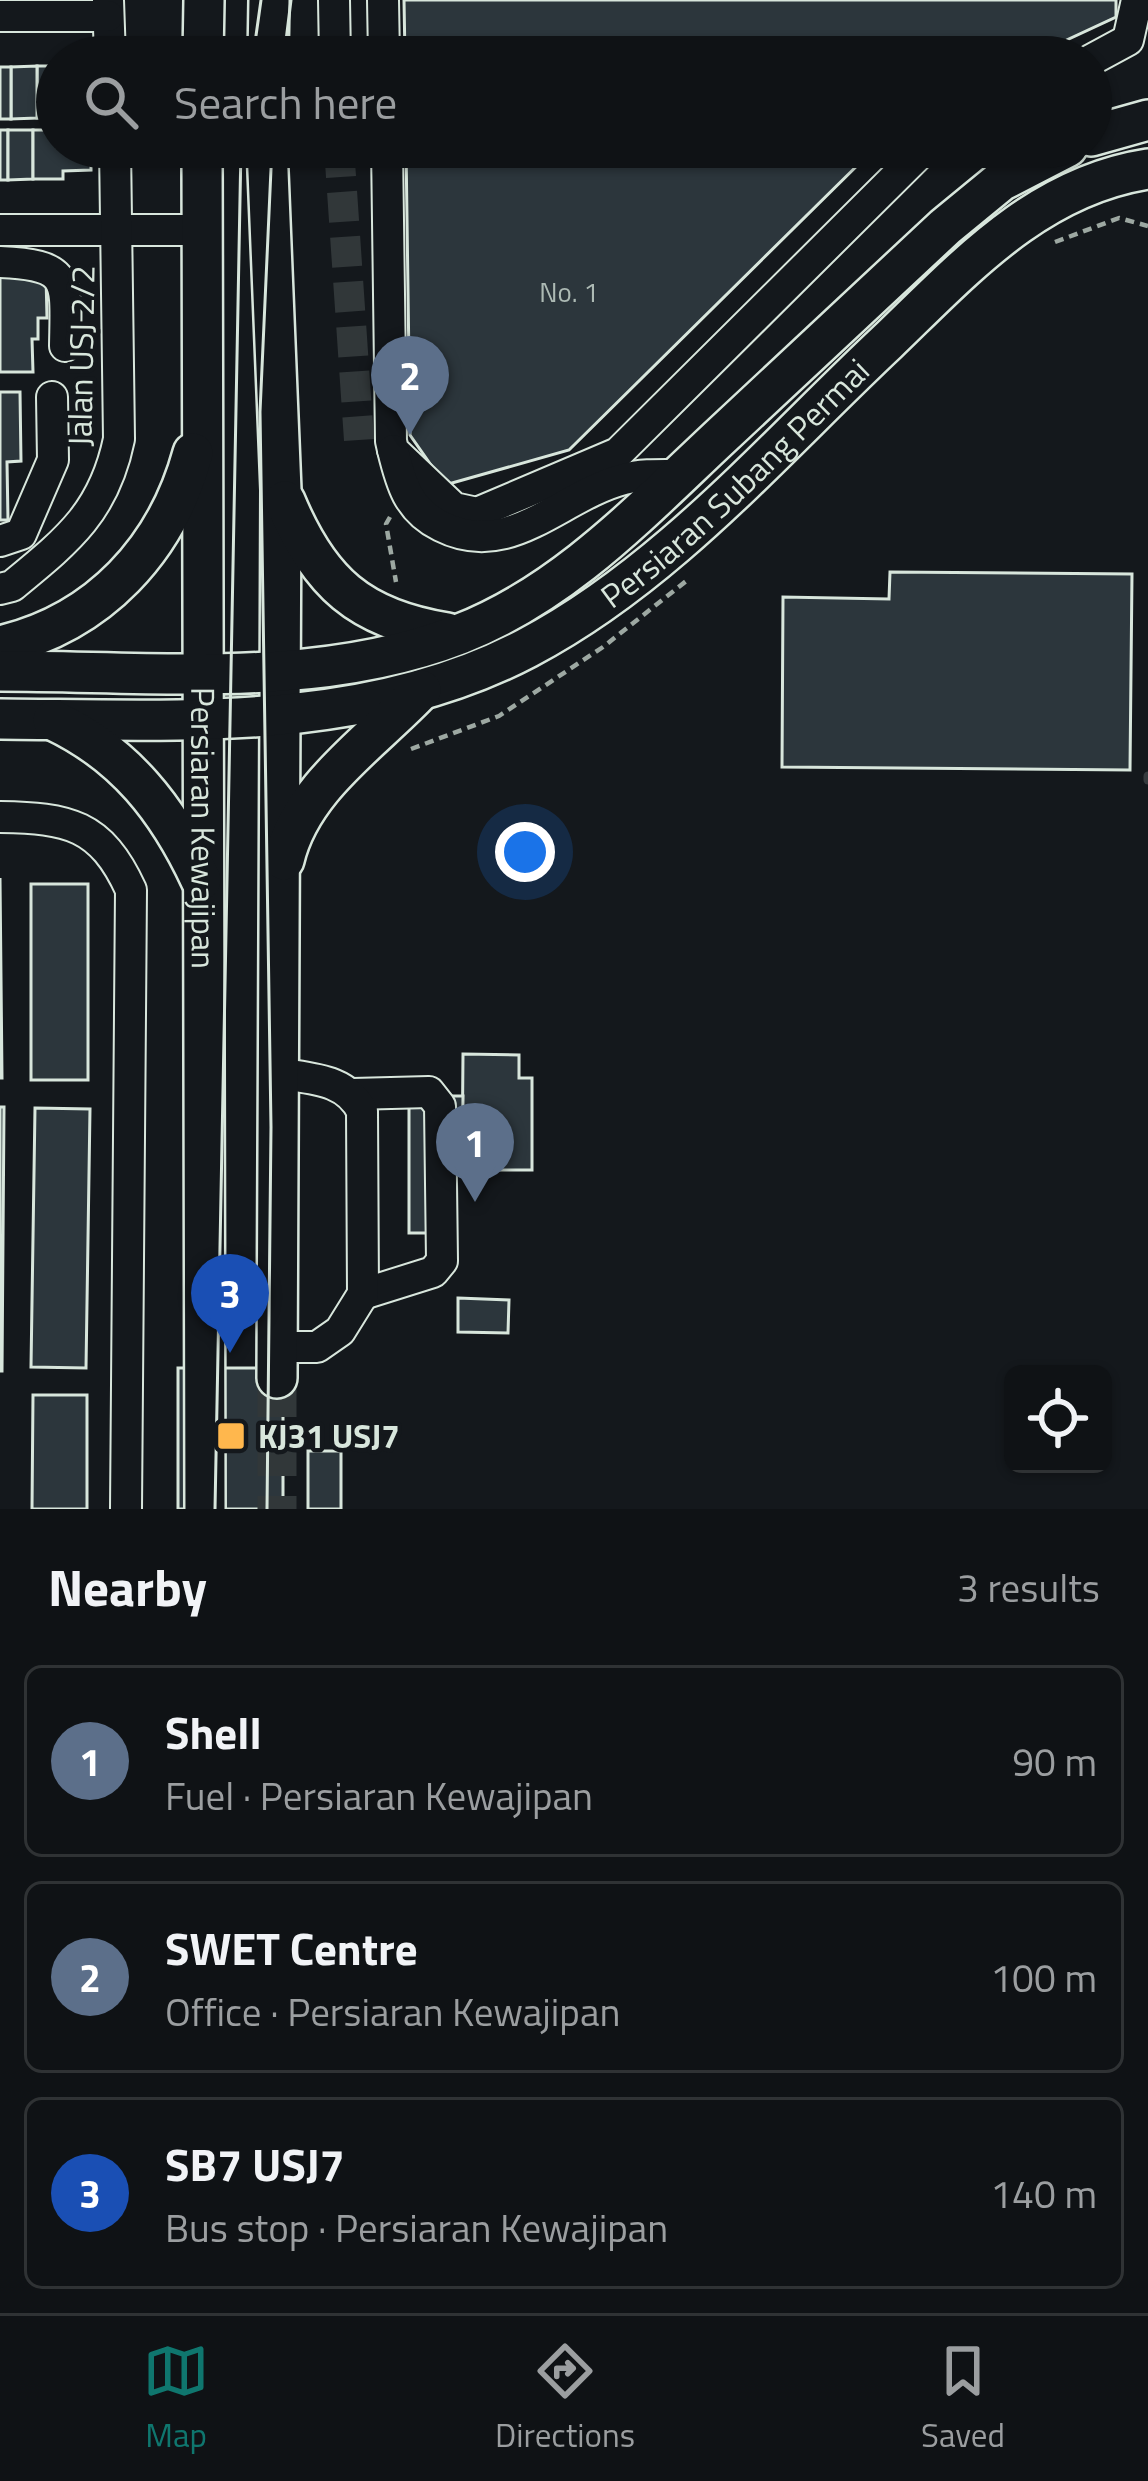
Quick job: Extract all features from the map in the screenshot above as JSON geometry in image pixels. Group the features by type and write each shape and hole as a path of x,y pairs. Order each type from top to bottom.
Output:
{"main road":[{"path":"203,36 204,0"},
{"path":"268,36 269,0"},
{"path":"1117,128 1148,109"},
{"name":"Persiaran Kewajipan","path":"202,168 205,1509"},
{"path":"268,168 281,490 277,1363"},
{"name":"Persiaran Subang Permai","path":"0,671 278,670 394,653 458,635 518,607 603,547 945,227 1001,182 1027,168"},
{"name":"Persiaran Subang Permai","path":"0,719 278,718 422,690 526,649 640,575 993,241 1033,212 1137,176"},
{"path":"0,646 55,626 93,603 125,579 152,549 186,481 203,418"},
{"path":"281,490 318,562 361,608 403,626 458,635"},
{"path":"278,887 290,836 308,805 422,690"},
{"path":"51,719 86,736 145,788 183,843 206,890"}],"street":[{"path":"334,0 335,36"},
{"path":"383,0 384,36"},
{"path":"1112,49 1128,40 1136,0"},
{"path":"0,16 108,8"},
{"name":"Jalan USJ 2/2","path":"0,590 12,586 74,535 110,484 119,439 116,168"},
{"path":"387,168 393,450 403,490 426,519 466,539 506,535 622,480 680,475"},
{"path":"393,450 454,508 466,513 602,464 618,454 905,168"},
{"path":"0,230 201,230"},
{"path":"0,262 42,264 58,275 66,300 65,346"},
{"path":"0,541 21,534 53,460 52,397"},
{"path":"0,817 56,818 80,825 119,863 131,890 126,1509"},
{"path":"277,1363 317,1348 340,1331 363,1294 362,1111 353,1094 337,1084 278,1073"},
{"path":"353,1094 429,1092 440,1106 442,1261 433,1272 363,1294"}],"path":[{"path":"397,583 386,524 403,490"}],"building":[{"path":"404,0 1116,0 1116,17 1075,36 405,36"},
{"path":"36,66 36,118 11,119 11,67"},
{"path":"0,67 11,67 11,119 0,119"},
{"path":"0,130 8,130 8,180 0,180"},
{"path":"8,130 33,130 33,179 8,180"},
{"path":"33,130 36,168 91,168 63,171 63,179 33,179"},
{"path":"406,168 855,168 569,450 445,485 410,435"},
{"path":"46,276 47,318 38,318 38,339 32,339 33,372 0,372 0,277"},
{"path":"0,392 20,392 21,461 7,462 8,520 0,520"},
{"path":"890,572 1132,574 1130,770 782,767 783,597 889,599"},
{"path":"0,878 2,1078 0,1078"},
{"path":"31,884 88,884 88,1080 31,1080"},
{"path":"463,1054 519,1055 519,1078 532,1078 532,1170 462,1170"},
{"path":"409,1096 463,1096 462,1170 445,1170 444,1233 409,1233"},
{"path":"0,1107 4,1107 2,1371 0,1371"},
{"path":"35,1108 90,1109 86,1368 31,1367"},
{"path":"458,1298 509,1300 508,1333 458,1332"},
{"name":"KJ31 USJ7","path":"178,1368 283,1368 283,1509 178,1509"},
{"path":"33,1395 87,1395 87,1509 32,1509"},
{"path":"308,1451 341,1451 341,1509 308,1509"}],"tunnel":[{"path":"340,168 359,440"},
{"path":"277,1378 277,1509"}],"tram line":[{"path":"256,36 261,0"},
{"path":"287,36 291,0"},
{"path":"215,1509 241,168"},
{"path":"267,1509 271,1127 260,412 271,168"}],"place":[{"name":"SWET Centre","path":"410,435"},
{"name":"Shell","path":"475,1202"},
{"name":"SB7 USJ7","path":"230,1353"},
{"name":"KJ31 USJ7","path":"231,1436"}]}
